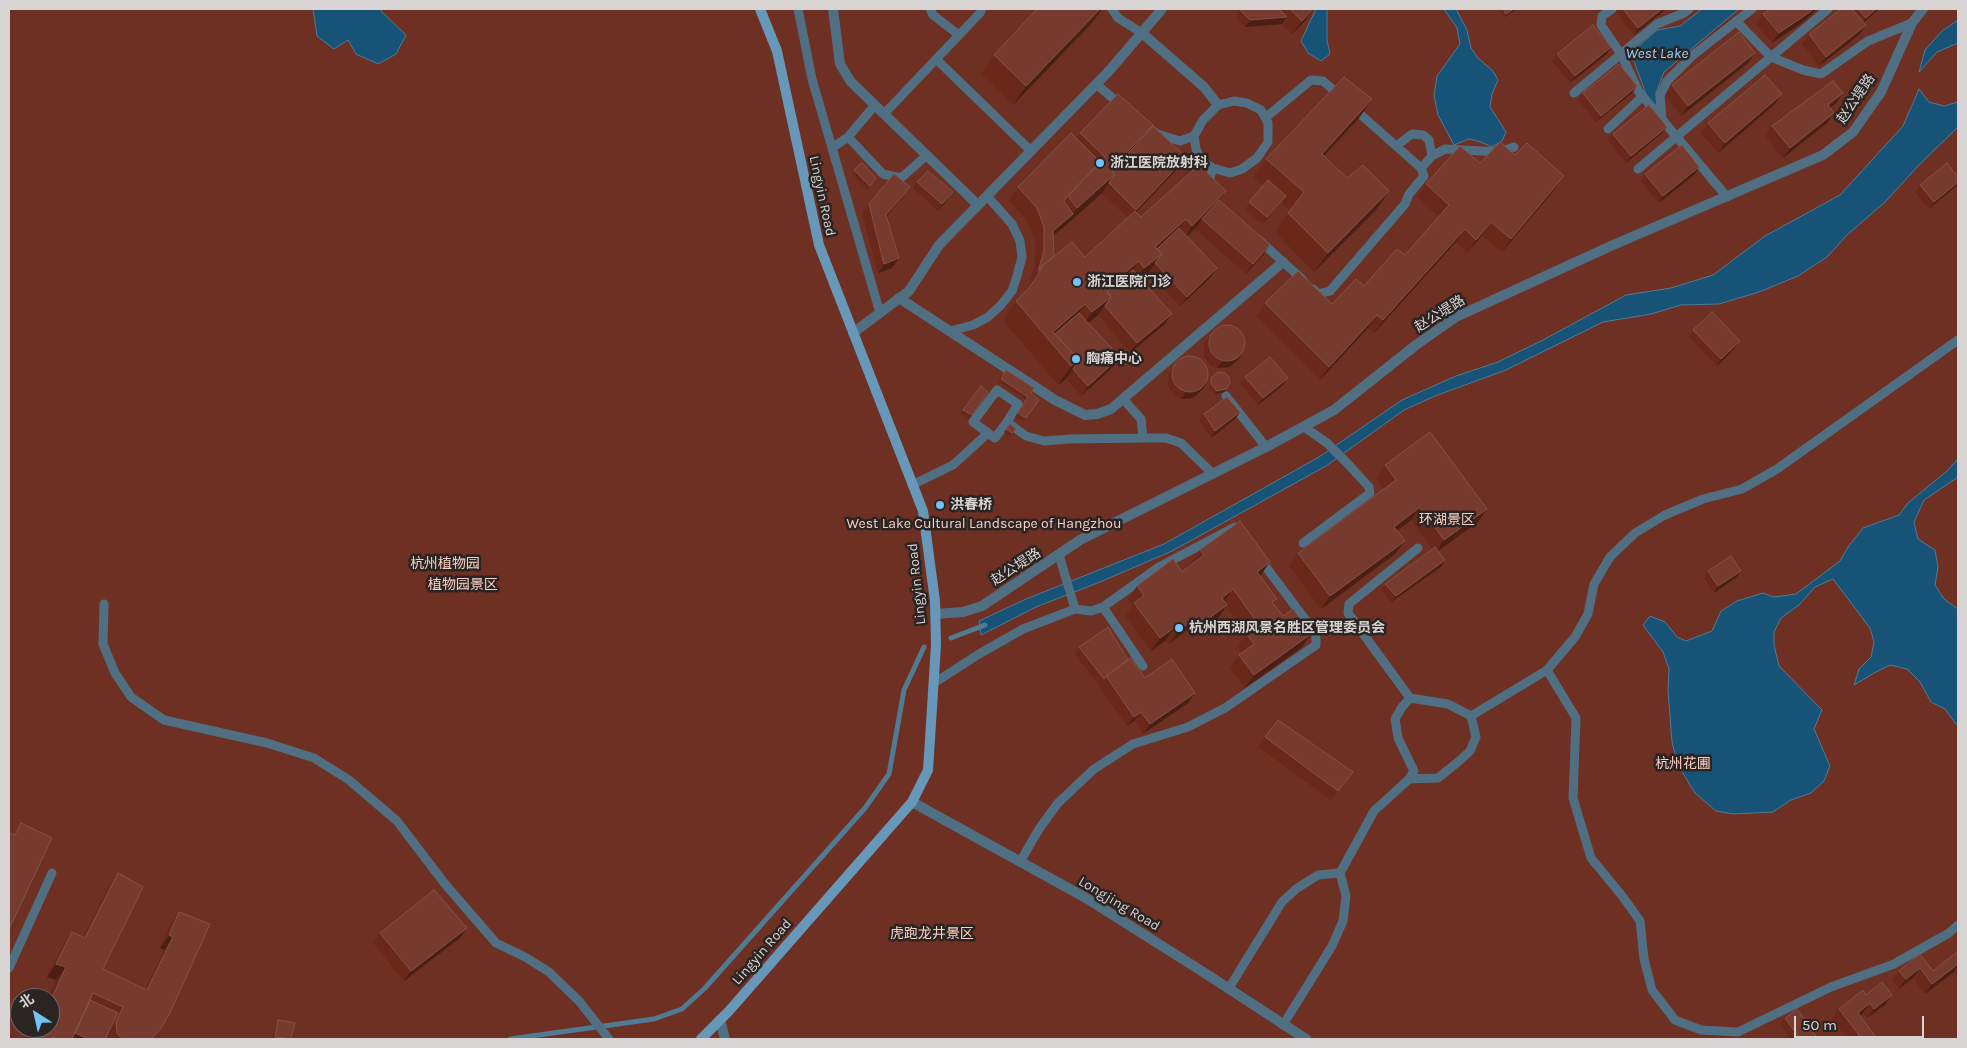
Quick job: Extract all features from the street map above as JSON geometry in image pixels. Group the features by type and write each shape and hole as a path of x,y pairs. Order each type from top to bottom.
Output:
{"main road":[{"name":"Lingyin Road","path":"701,1039 720,1020 912,802 928,770 934,683 936,614 922,511 819,245 777,51 760,9"}],"street":[{"path":"833,9 840,64 851,82 978,205"},
{"path":"853,333 908,291 938,245 1096,84 1162,9"},
{"name":"赵公堤路","path":"936,614 963,612 982,606 1080,540 1266,447 1334,410 1416,345 1456,317 1614,245 1823,155 1853,132 1881,92 1912,23 1923,9"},
{"path":"1142,33 1204,87 1218,105"},
{"path":"899,298 1055,400 1085,415 1097,414 1111,409 1283,262"},
{"name":"Longjing Road","path":"912,802 1086,898 1306,1039"},
{"path":"720,1020 725,1039"}],"lane":[{"path":"798,9 812,79 880,313"},
{"path":"930,9 933,16 959,35"},
{"path":"884,114 982,9"},
{"path":"1112,9 1118,18 1142,33"},
{"path":"1612,9 1602,16 1601,25 1621,54 1643,96 1727,197"},
{"path":"1574,93 1657,24 1689,9"},
{"path":"1662,120 1660,96 1667,81 1692,56 1752,9"},
{"path":"1638,169 1828,9"},
{"path":"1736,21 1771,57 1803,70 1821,74 1868,41 1912,23"},
{"path":"936,59 1031,151"},
{"path":"1254,236 1318,294 1330,291 1405,204 1409,194 1424,176 1421,168 1323,81 1311,80 1265,118"},
{"path":"1096,84 1156,134 1180,141 1194,136"},
{"path":"1608,129 1643,96"},
{"path":"1234,101 1247,103 1261,110 1265,118 1268,124 1268,142 1257,158 1242,169 1230,173 1213,168 1202,162 1196,149 1194,136 1202,120 1218,105 1234,101"},
{"path":"832,148 848,137 875,105"},
{"path":"1396,146 1412,134 1423,135 1429,140 1432,156"},
{"path":"848,137 883,174 901,178 927,155"},
{"path":"1421,168 1432,156 1445,149 1500,152 1514,147"},
{"path":"1210,196 1207,186 1213,168"},
{"path":"950,331 973,325 988,317 1012,291 1017,276 1022,257 1020,241 1012,224 987,196"},
{"path":"1471,716 1547,670 1575,637 1588,614 1594,584 1610,557 1636,533 1665,515 1702,499 1742,489 1777,469 1958,340"},
{"path":"997,390 1018,404 1007,422 995,438 973,422 997,390"},
{"path":"1226,396 1266,447"},
{"path":"1123,399 1141,419 1143,438"},
{"path":"1007,422 1026,436 1044,441 1166,438 1180,443 1213,474"},
{"path":"1303,543 1370,493 1369,487 1328,443 1304,427"},
{"path":"912,485 953,466 988,433"},
{"path":"934,683 1023,629 1075,608 1091,611 1103,607 1159,567 1234,527 1240,531"},
{"path":"1020,862 1039,829 1054,810 1094,769 1133,744 1188,727 1224,708 1316,645 1316,634 1252,547"},
{"path":"1409,779 1438,778 1470,751 1476,737 1471,716 1448,704 1410,698 1348,613 1349,604 1418,548"},
{"path":"1059,555 1075,608"},
{"path":"104,604 103,644 115,673 131,698 164,720 267,743 314,758 349,780 397,821 444,884 496,943 525,957 549,972 579,1001 608,1038"},
{"path":"1103,607 1143,666"},
{"path":"1547,670 1576,718 1573,798 1591,858 1640,921 1644,959 1652,990 1675,1020 1701,1030 1738,1032 1831,987 1894,964 1949,933 1958,925"},
{"path":"1284,1024 1332,946 1343,921 1346,896 1340,873 1374,811 1409,779 1414,771 1398,738 1395,719 1410,698"},
{"path":"9,968 52,873"},
{"path":"1229,988 1282,902 1318,875 1340,873"}],"green space":[{"name":"West Lake Cultural Landscape of Hangzhou","path":"9,9 1958,9 1958,1039 9,1039"}],"water":[{"path":"313,9 382,9 381,11 406,35 396,54 378,64 356,54 348,40 334,49 317,36"},
{"path":"1316,9 1327,9 1327,40 1330,54 1321,61 1308,53 1301,41"},
{"path":"1444,9 1456,9 1467,30 1471,48 1478,58 1493,71 1498,80 1492,94 1490,107 1506,132 1502,141 1492,147 1469,139 1454,145 1438,115 1434,96 1437,76 1460,44 1457,28"},
{"name":"West Lake","path":"1702,9 1739,9 1664,72 1656,93 1658,115 1647,97 1631,53 1657,30 1680,26"},
{"path":"1958,20 1958,43 1937,52 1919,72 1925,50 1942,31"},
{"path":"1919,89 1929,102 1944,106 1958,102 1958,127 1885,202 1847,235 1827,257 1798,276 1759,292 1719,304 1681,305 1651,314 1603,322 1506,370 1435,396 1404,410 1326,466 1172,551 1036,607 981,635 979,621 1026,599 1164,544 1319,457 1402,400 1456,376 1498,362 1626,295 1671,288 1713,275 1765,236 1840,195 1903,126"},
{"path":"1958,459 1958,477 1924,500 1914,522 1918,539 1935,550 1938,567 1935,585 1944,599 1958,609 1958,724 1956,724 1945,709 1931,702 1920,682 1907,669 1890,665 1854,685 1859,669 1871,657 1874,642 1870,628 1833,579 1815,587 1799,605 1781,618 1774,632 1774,645 1779,666 1822,710 1814,729 1830,766 1824,781 1811,793 1791,800 1773,812 1733,814 1716,811 1695,793 1678,765 1672,742 1668,691 1669,669 1663,652 1643,625 1650,616 1665,622 1677,637 1686,641 1712,631 1721,611 1737,601 1763,593 1774,597 1796,594 1840,561 1863,528 1899,515 1908,503 1947,471"}],"building":[{"path":"1037,9 1100,9 1026,86 994,55"},
{"path":"1241,9 1279,9 1287,17 1250,20"},
{"path":"1290,9 1313,9 1302,21"},
{"path":"1503,9 1514,9 1506,14"},
{"path":"1623,9 1662,9 1638,28"},
{"path":"1770,9 1813,9 1779,33 1763,14"},
{"path":"1841,9 1852,9 1866,25 1826,57 1809,34"},
{"path":"1858,9 1876,9 1866,18"},
{"path":"1593,25 1611,47 1575,76 1557,54"},
{"path":"1739,32 1755,53 1688,106 1672,85"},
{"path":"1619,64 1637,86 1601,116 1583,93"},
{"path":"1765,75 1782,94 1725,143 1708,123"},
{"path":"1344,77 1372,99 1322,154 1347,178 1363,165 1389,191 1328,253 1288,213 1304,192 1266,159"},
{"path":"1833,81 1843,93 1828,105 1834,113 1790,148 1772,126"},
{"name":"浙江医院放射科","path":"1118,94 1153,125 1110,170 1115,174 1077,208 1068,196 1105,157 1080,133"},
{"path":"1649,105 1667,127 1631,156 1613,134"},
{"path":"1153,126 1186,157 1136,210 1109,183 1115,174 1112,171"},
{"path":"1071,133 1100,162 1064,201 1073,214 1053,231 1054,256 1038,271 1044,251 1044,227 1037,208 1018,187"},
{"path":"1500,142 1515,155 1527,143 1564,176 1511,239 1491,222 1476,240 1465,229 1383,320 1377,315 1329,367 1265,303 1298,271 1332,304 1356,279 1364,286 1397,249 1405,255 1449,205 1426,184 1460,146 1480,163"},
{"path":"1682,145 1699,167 1663,196 1645,174"},
{"path":"862,163 876,178 870,186 854,170"},
{"path":"1947,163 1958,177 1958,182 1934,202 1920,185"},
{"name":"浙江医院门诊","path":"1199,165 1226,191 1192,226 1186,219 1155,247 1162,254 1144,268 1139,261 1105,289 1111,297 1092,312 1085,304 1053,332 1079,360 1071,366 1016,301 1028,289 1042,266 1072,242 1085,257 1135,211 1141,217"},
{"path":"928,171 953,192 942,204 917,182"},
{"path":"894,174 910,187 886,215 899,258 884,264 869,204"},
{"path":"1268,180 1286,196 1267,217 1249,202"},
{"path":"1219,200 1270,245 1253,264 1202,219"},
{"path":"1179,228 1217,268 1187,297 1155,263 1162,254 1157,249"},
{"path":"1133,270 1172,314 1137,343 1105,306 1111,297 1107,291"},
{"path":"1712,312 1740,341 1721,359 1693,330"},
{"path":"1079,313 1120,357 1088,386 1073,369 1079,360 1055,334"},
{"path":"1227,325 1234,326 1240,330 1244,336 1244,350 1240,356 1234,360 1227,361 1220,360 1214,356 1210,350 1209,343 1210,336 1214,330 1220,326"},
{"path":"1190,356 1197,357 1203,361 1207,367 1207,381 1203,387 1197,391 1190,392 1183,391 1177,387 1173,381 1172,374 1173,367 1177,361 1183,357"},
{"path":"1270,357 1288,378 1263,398 1245,377"},
{"path":"1006,370 1034,388 1031,393 1039,400 1026,418 1018,413 1028,397 1001,379"},
{"path":"1218,372 1225,373 1229,377 1230,383 1226,389 1217,391 1211,384 1211,378"},
{"path":"981,386 988,392 972,415 963,410"},
{"path":"1227,397 1240,412 1215,431 1204,414"},
{"path":"1010,424 1016,429 1012,433 1006,429"},
{"path":"1430,432 1487,509 1444,540 1420,507 1394,527 1405,541 1330,596 1298,553 1396,480 1385,465"},
{"path":"1240,521 1270,562 1257,572 1277,599 1272,602 1283,616 1293,609 1311,634 1254,675 1239,655 1254,644 1246,634 1259,625 1233,589 1222,598 1227,605 1201,624 1197,617 1178,631 1175,627 1160,638 1134,603 1144,595 1137,586 1173,559 1182,572 1204,555 1200,550"},
{"path":"1435,547 1445,560 1396,596 1385,584"},
{"path":"1731,556 1741,571 1718,586 1708,571"},
{"path":"1108,627 1128,660 1104,679 1079,647"},
{"path":"1131,658 1145,678 1172,659 1195,693 1150,724 1141,712 1134,717 1106,676"},
{"path":"1278,720 1353,772 1338,791 1265,737"},
{"path":"21,823 52,838 9,929 9,833 15,835"},
{"path":"118,873 143,887 103,969 147,990 173,937 169,935 179,912 210,924 170,1013 161,1028 151,1039 122,1039 117,1033 116,1022 123,1007 93,993 72,1039 55,1038 60,1038 60,988 56,988 66,967 56,964 72,932 85,938"},
{"path":"434,890 467,928 411,971 380,933"},
{"path":"1958,951 1958,964 1932,984 1920,968 1906,979 1899,971 1920,954 1933,971"},
{"path":"1882,982 1892,995 1874,1009 1870,1003 1858,1013 1875,1036 1871,1039 1854,1039 1859,1035 1839,1009 1863,990 1866,995"},
{"path":"90,1000 118,1013 105,1039 89,1039 75,1033"},
{"path":"1797,1009 1818,1039 1800,1039 1785,1018"},
{"path":"278,1020 295,1023 291,1039 275,1037"},
{"path":"34,1038 52,1038 51,1039"}],"waterway":[{"path":"951,638 985,625"},
{"path":"510,1039 654,1019 682,1009 705,988 865,808 889,774 904,690 924,647"}],"place":[{"name":"浙江医院放射科","path":"1100,163"},
{"name":"浙江医院门诊","path":"1077,282"},
{"name":"胸痛中心","path":"1076,359"},
{"name":"洪春桥","path":"940,505"},
{"name":"杭州西湖风景名胜区管理委员会","path":"1179,628"}],"park label":[{"name":"环湖景区","path":"1447,520"},
{"name":"杭州植物园","path":"445,564"},
{"name":"植物园景区","path":"463,585"},
{"name":"杭州花圃","path":"1683,764"},
{"name":"虎跑龙井景区","path":"932,934"}]}
